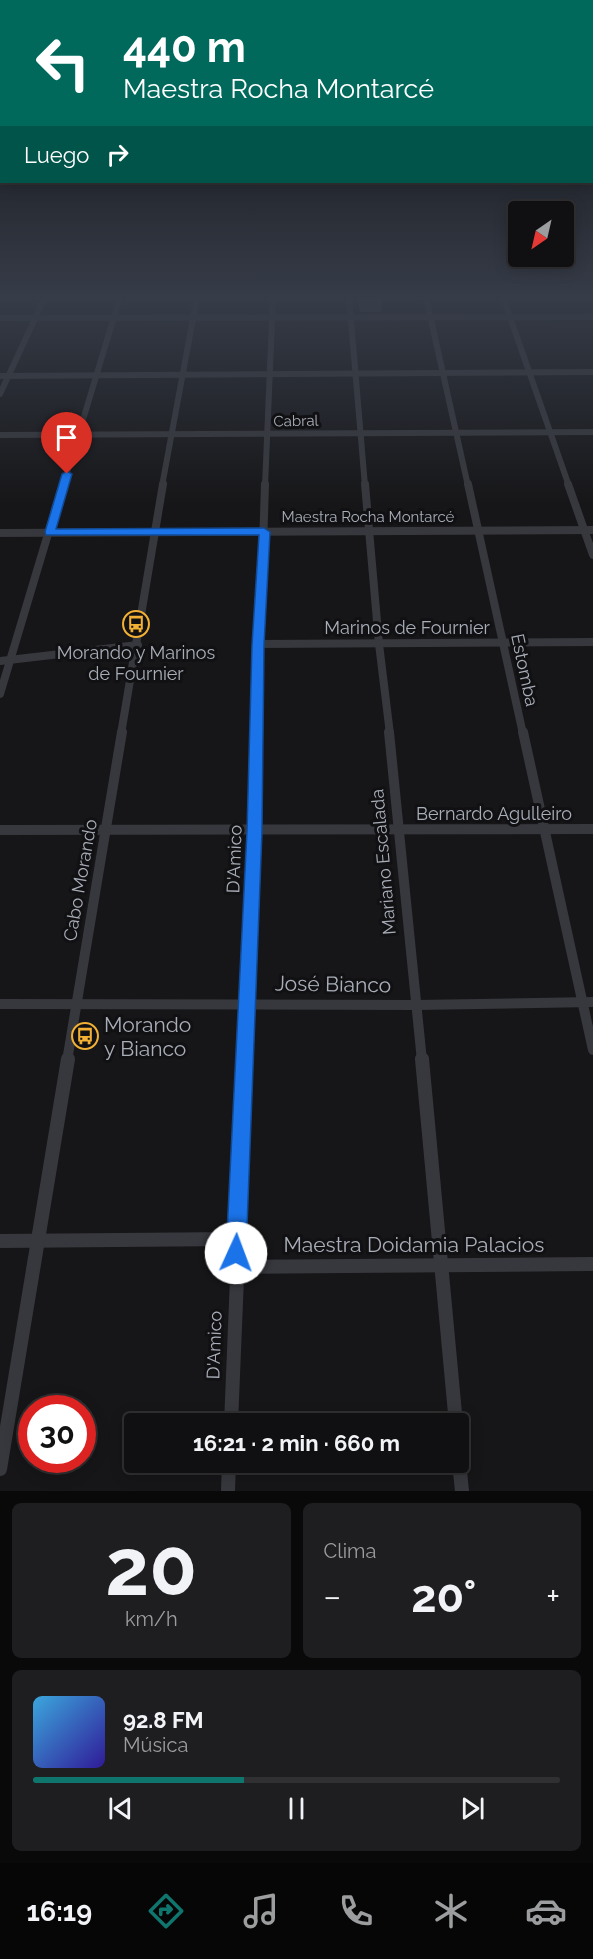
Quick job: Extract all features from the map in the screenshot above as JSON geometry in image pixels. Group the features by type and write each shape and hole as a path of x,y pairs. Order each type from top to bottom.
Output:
{"street":[{"path":"0,394 12,367"},
{"path":"0,694 98,367"},
{"name":"Cabo Morando","path":"0,1469 157,533 171,434 185,367"},
{"name":"D'Amico","path":"231,1413 236,1239 255,831 258,645 269,367"},
{"name":"Mariano Escalada","path":"356,367 380,644 401,830 455,1413"},
{"name":"Estomba","path":"442,367 543,829 588,1002 593,1050"},
{"path":"527,367 589,530 593,555"},
{"path":"0,376 593,372"},
{"name":"Cabral","path":"0,435 593,432"},
{"name":"Maestra Rocha Montarcé","path":"0,533 589,530"},
{"name":"Marinos de Fournier","path":"258,645 593,642"},
{"path":"0,661 138,645"},
{"name":"Bernardo Agulleiro","path":"0,830 593,829"},
{"name":"José Bianco","path":"0,1004 416,1005 588,1002"},
{"path":"0,1241 236,1239"},
{"name":"Maestra Doidamia Palacios","path":"236,1267 593,1264"},
{"path":"228,1491 229,1473"},
{"path":"460,1473 462,1491"}],"place":[{"name":"Morando y Marinos de Fournier","path":"136,624"},
{"name":"Morando y Bianco","path":"85,1036"}],"route":[{"path":"67,474 50,532 264,532 258,645 255,831 236,1253"}]}
